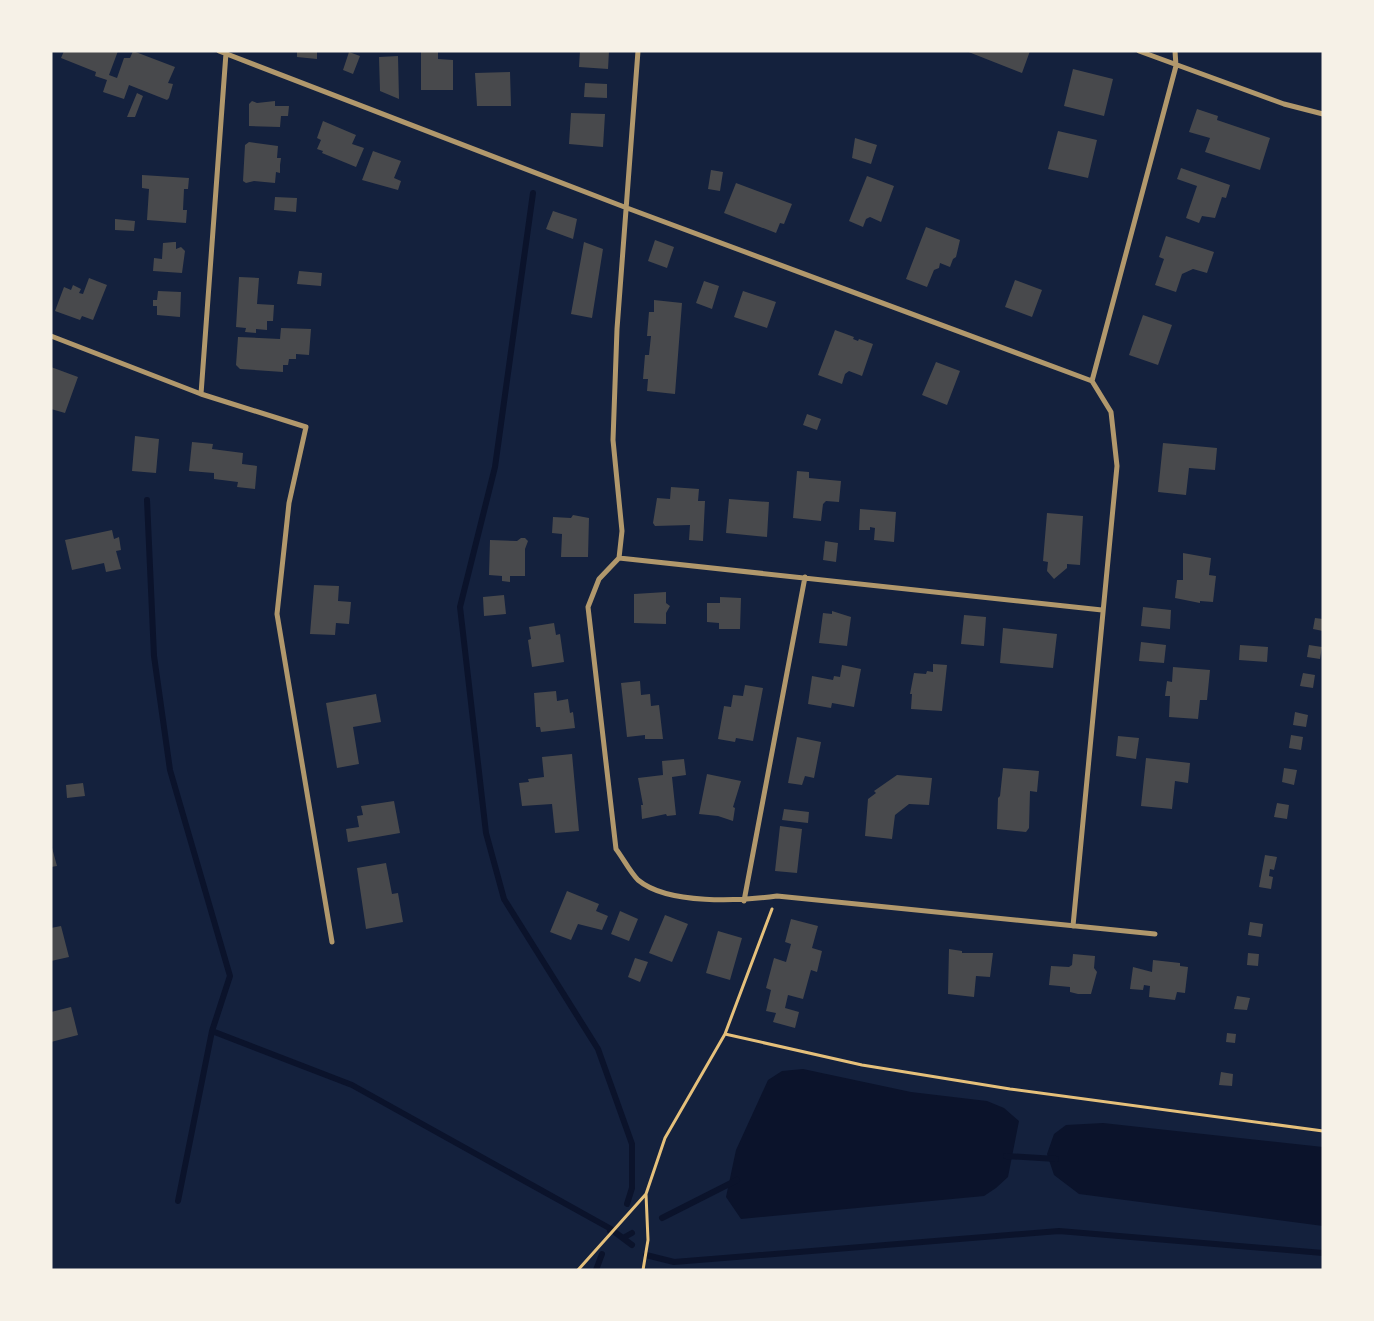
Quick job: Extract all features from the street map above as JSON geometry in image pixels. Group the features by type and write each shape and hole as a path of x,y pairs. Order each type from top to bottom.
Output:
{"street":[{"path":"219,51 628,208 1092,381 1111,412 1117,466 1073,926"},
{"path":"638,51 628,208 617,329 613,440 622,531 619,558 599,579 588,607 616,849 638,880 672,896 744,901 777,896 1155,934"},
{"path":"1139,51 1284,104 1323,114"},
{"path":"1092,381 1176,66 1174,51"},
{"path":"201,394 226,53"},
{"path":"51,336 201,394 306,428 289,503 278,614 332,942"},
{"path":"619,558 1102,610"},
{"path":"744,901 805,577"}],"path":[{"path":"643,1270 648,1240 646,1194 665,1138 725,1034 777,896"},
{"path":"725,1034 872,1067 1010,1089 1323,1130"},
{"path":"578,1270 646,1194"}],"water":[{"path":"803,1069 911,1092 987,1101 1004,1108 1019,1121 1008,1177 984,1196 741,1219 726,1197 736,1150 768,1080 782,1071"},
{"path":"1103,1123 1323,1147 1323,1226 1079,1194 1054,1175 1047,1154 1054,1134 1066,1125"}],"building":[{"path":"64,51 118,51 109,75 117,78 124,58 130,58 133,51 175,67 168,83 173,84 169,98 167,100 129,85 124,99 103,92 107,80 95,76 96,72 61,58"},
{"path":"297,51 317,51 317,59 297,57"},
{"path":"421,51 438,51 438,59 453,60 453,90 421,90"},
{"path":"580,51 609,51 608,69 579,67"},
{"path":"966,51 1030,51 1022,73"},
{"path":"349,52 360,56 353,74 343,70"},
{"path":"398,56 399,99 380,91 379,57"},
{"path":"1073,69 1113,79 1104,116 1064,106"},
{"path":"510,72 511,106 477,106 475,73"},
{"path":"585,83 607,84 607,98 584,97"},
{"path":"137,93 143,96 135,117 127,117"},
{"path":"252,101 257,103 275,101 275,106 289,106 288,116 281,116 280,127 249,126 249,104"},
{"path":"1197,109 1218,116 1217,120 1270,138 1260,170 1205,152 1210,138 1189,132"},
{"path":"571,113 605,114 603,147 569,144"},
{"path":"323,121 356,135 352,144 364,148 356,167 322,153 323,151 317,149 321,140 317,138"},
{"path":"1058,131 1097,140 1088,178 1048,169"},
{"path":"855,138 877,145 871,164 852,158"},
{"path":"249,142 278,146 277,158 281,158 280,173 276,172 275,183 254,181 246,183 243,181 245,145"},
{"path":"373,151 401,161 394,178 401,181 398,190 362,180"},
{"path":"1181,168 1230,185 1226,198 1222,197 1215,218 1202,216 1199,223 1186,218 1197,186 1177,179"},
{"path":"711,170 723,172 720,191 708,189"},
{"path":"142,175 189,178 188,189 184,189 183,210 187,210 186,223 147,220 149,189 142,188"},
{"path":"867,176 894,186 881,222 870,217 866,219 863,227 849,221"},
{"path":"736,183 792,204 784,224 780,223 776,233 724,213"},
{"path":"275,197 297,198 296,212 274,210"},
{"path":"553,211 577,219 573,239 546,229"},
{"path":"115,219 135,221 134,231 115,230"},
{"path":"926,227 960,240 956,257 953,259 950,267 940,263 939,268 934,270 927,287 906,279"},
{"path":"1166,236 1214,252 1207,273 1193,269 1182,274 1176,292 1155,285 1164,259 1159,257"},
{"path":"655,240 674,247 667,268 648,261"},
{"path":"176,242 176,249 181,247 185,251 182,273 153,271 154,258 162,259 163,243"},
{"path":"584,242 603,249 592,318 571,314"},
{"path":"299,271 322,273 321,286 297,284"},
{"path":"239,277 259,278 257,304 274,305 273,321 267,321 267,330 256,329 256,333 245,332 246,328 236,327"},
{"path":"89,278 107,285 93,320 82,316 80,320 55,311 64,287 71,290 73,285 81,289 79,293 83,294"},
{"path":"1015,280 1042,290 1032,317 1005,307"},
{"path":"704,281 719,286 712,309 696,303"},
{"path":"158,291 181,292 180,317 157,315 157,306 153,306 153,300 157,300"},
{"path":"743,291 776,302 767,328 734,317"},
{"path":"654,300 682,303 675,394 647,391 648,379 643,379 645,355 649,355 651,336 647,336 649,312 654,312"},
{"path":"1143,315 1172,325 1158,365 1129,355"},
{"path":"281,328 311,329 309,355 296,354 296,359 289,359 288,365 283,365 283,372 240,369 236,365 238,337 280,339"},
{"path":"835,330 854,337 853,339 858,341 859,339 873,344 862,376 849,371 845,374 842,384 818,375"},
{"path":"936,362 960,371 947,405 922,395"},
{"path":"51,367 78,377 65,413 51,409"},
{"path":"807,414 821,419 817,430 803,425"},
{"path":"135,436 159,439 156,473 132,471"},
{"path":"192,442 213,444 212,449 243,453 242,464 257,466 255,489 237,487 238,482 214,479 214,473 189,471"},
{"path":"1163,443 1217,448 1215,470 1189,468 1186,495 1158,492"},
{"path":"797,471 809,472 809,478 841,481 839,502 826,501 823,504 821,521 793,518"},
{"path":"671,487 699,489 698,501 705,501 703,541 689,540 690,525 655,526 653,523 657,498 670,499"},
{"path":"729,499 769,502 767,537 726,533"},
{"path":"860,509 896,512 894,542 874,540 875,528 870,527 870,530 859,530"},
{"path":"1047,513 1083,516 1080,565 1067,564 1067,568 1054,579 1047,571 1048,562 1043,561"},
{"path":"573,515 589,518 588,557 561,557 562,534 552,533 553,517 571,518"},
{"path":"112,530 114,539 119,537 121,550 116,551 121,569 106,572 104,563 72,570 65,540"},
{"path":"525,538 528,541 525,549 525,576 510,576 510,582 502,581 502,576 489,575 490,540 517,541"},
{"path":"825,541 838,543 836,562 823,560"},
{"path":"1183,553 1211,558 1209,575 1216,576 1213,602 1200,601 1200,603 1175,598 1177,580 1183,580"},
{"path":"314,585 339,586 338,601 351,602 349,624 336,623 335,635 310,634"},
{"path":"666,592 666,603 670,606 666,613 666,624 634,623 634,594"},
{"path":"504,595 506,614 484,616 483,597"},
{"path":"720,597 741,598 740,629 719,629 719,623 707,622 707,603 720,603"},
{"path":"1143,607 1171,610 1170,629 1141,626"},
{"path":"832,611 851,617 847,646 819,643 823,613 832,614"},
{"path":"964,615 986,617 984,646 961,644"},
{"path":"1315,618 1323,619 1323,631 1313,629"},
{"path":"554,623 556,635 560,634 564,662 532,667 528,640 531,639 529,627"},
{"path":"1003,628 1057,634 1053,668 1000,663"},
{"path":"1141,642 1166,645 1164,663 1139,661"},
{"path":"1240,645 1268,647 1267,662 1239,660"},
{"path":"1309,645 1322,647 1320,659 1307,657"},
{"path":"933,664 947,665 942,711 911,709 912,694 910,694 914,673 926,674 927,671 933,672"},
{"path":"842,665 861,669 854,707 832,703 831,708 808,704 812,676 833,680 834,676 840,677"},
{"path":"1173,667 1210,670 1207,700 1200,700 1198,719 1169,717 1170,696 1165,696 1167,681 1172,682"},
{"path":"1303,673 1315,675 1313,688 1300,686"},
{"path":"640,681 641,695 650,694 651,706 659,705 663,739 645,739 645,735 627,737 621,683"},
{"path":"745,685 763,688 753,741 736,738 735,742 718,739 724,706 731,707 733,695 743,696"},
{"path":"556,691 557,701 568,699 570,713 573,712 575,728 541,732 540,727 536,727 534,693"},
{"path":"376,694 381,722 353,727 359,764 337,768 326,703"},
{"path":"1295,712 1308,715 1306,727 1293,725"},
{"path":"1291,735 1303,737 1301,750 1289,748"},
{"path":"1118,736 1139,738 1136,759 1116,756"},
{"path":"797,737 821,742 814,778 805,776 802,785 788,783"},
{"path":"572,754 579,831 555,833 552,804 522,806 519,783 529,782 528,779 544,777 542,757"},
{"path":"1146,758 1190,763 1188,783 1175,781 1172,809 1141,806"},
{"path":"684,759 686,775 672,777 676,815 667,816 666,814 642,819 641,805 643,805 638,778 663,775 662,761"},
{"path":"1003,768 1039,771 1037,792 1030,791 1029,828 1026,832 997,829 998,798 1000,796"},
{"path":"1284,768 1297,770 1294,785 1282,782"},
{"path":"707,774 741,781 733,807 735,808 733,821 718,816 699,814"},
{"path":"897,775 932,778 929,805 909,804 895,815 892,839 865,836 868,799 876,793 874,791"},
{"path":"83,783 85,796 67,798 66,785"},
{"path":"394,801 400,833 348,842 346,829 359,827 357,816 363,815 361,806"},
{"path":"1277,803 1289,805 1287,819 1274,817"},
{"path":"784,809 809,812 808,823 782,820"},
{"path":"780,826 802,829 797,873 775,871"},
{"path":"51,844 57,866 51,867"},
{"path":"1265,855 1277,857 1274,870 1270,869 1269,876 1273,877 1271,889 1259,887"},
{"path":"386,863 392,894 398,893 403,922 366,929 357,868"},
{"path":"567,891 599,904 596,911 608,916 602,930 578,924 571,940 550,932"},
{"path":"620,911 638,919 629,941 611,934"},
{"path":"665,915 688,924 672,962 649,953"},
{"path":"791,919 818,926 812,948 822,951 817,972 811,970 803,999 788,995 785,1008 799,1012 795,1028 773,1022 776,1013 766,1011 771,990 766,988 774,958 786,962 791,944 785,942"},
{"path":"1250,922 1263,924 1261,937 1248,935"},
{"path":"61,926 69,957 51,961 51,928"},
{"path":"718,931 742,938 730,980 706,973"},
{"path":"949,949 962,951 962,953 993,953 990,977 976,976 974,997 948,994"},
{"path":"1248,953 1259,954 1258,966 1247,965"},
{"path":"1073,954 1095,956 1094,968 1097,972 1091,994 1078,994 1070,992 1070,987 1049,985 1051,966 1069,967 1072,965"},
{"path":"635,958 648,962 640,982 628,977"},
{"path":"1153,960 1180,963 1180,966 1188,967 1185,993 1177,992 1175,1000 1149,997 1150,986 1144,985 1143,990 1130,989 1133,967 1152,972"},
{"path":"1237,996 1250,998 1247,1010 1234,1009"},
{"path":"71,1007 78,1035 51,1042 51,1012"},
{"path":"1227,1033 1236,1034 1235,1043 1226,1042"},
{"path":"1221,1072 1233,1074 1232,1086 1219,1085"}],"waterway":[{"path":"533,193 495,467 460,607 486,833 504,899 598,1049 632,1144 632,1188 627,1204"},
{"path":"147,500 154,656 170,770 230,976 212,1031 352,1085 611,1229 610,1231"},
{"path":"178,1201 212,1031"},
{"path":"1006,1156 1056,1159"},
{"path":"662,1218 737,1180"},
{"path":"646,1255 674,1262 1059,1231 1323,1253"},
{"path":"616,1233 632,1245"},
{"path":"623,1238 632,1233"},
{"path":"596,1270 602,1254"}]}
